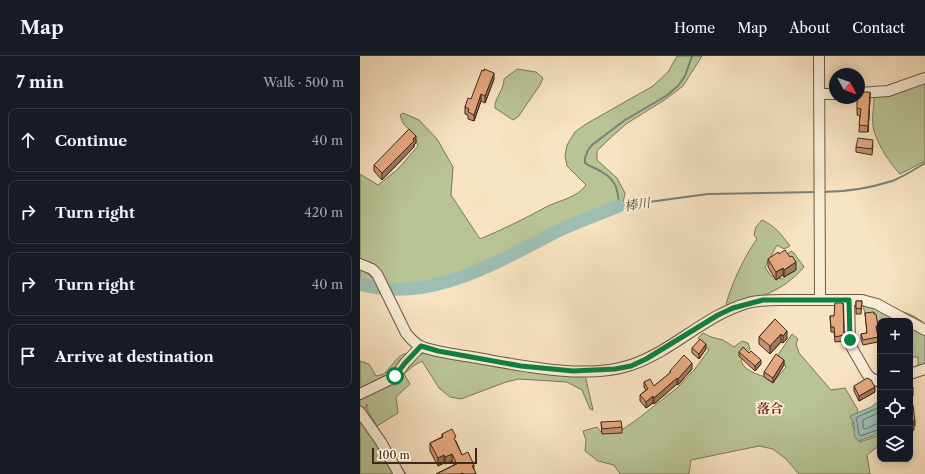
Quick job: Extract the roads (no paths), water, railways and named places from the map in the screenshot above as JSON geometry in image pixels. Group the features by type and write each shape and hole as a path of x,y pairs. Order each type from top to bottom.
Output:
{"street":[{"path":"819,56 820,300"},
{"path":"865,93 888,91 925,78"},
{"path":"820,94 829,94"},
{"path":"360,264 372,269 377,274 406,333 412,341 421,346 438,351 521,366 573,371 615,369 631,366 646,359 718,315 733,308 763,300 870,301 903,318"},
{"path":"849,300 850,340 852,348 867,374 877,381"},
{"path":"913,323 925,330"},
{"path":"360,394 395,376 421,346"},
{"path":"913,373 925,369"},
{"path":"360,412 399,474"}],"water":[{"path":"877,403 877,434 859,441 855,436 854,424 850,416"}],"waterway":[{"path":"692,56 685,76 678,86 666,96 625,120 592,145 588,150 585,163 607,175 614,182 618,195 619,206 708,194 817,192"},
{"name":"棒川","path":"823,192 867,188 892,181 925,163"},
{"name":"棒川","path":"360,284 386,289 412,289 438,284 489,266 560,230 619,206"}],"district":[{"name":"落合","path":"770,408"}]}
